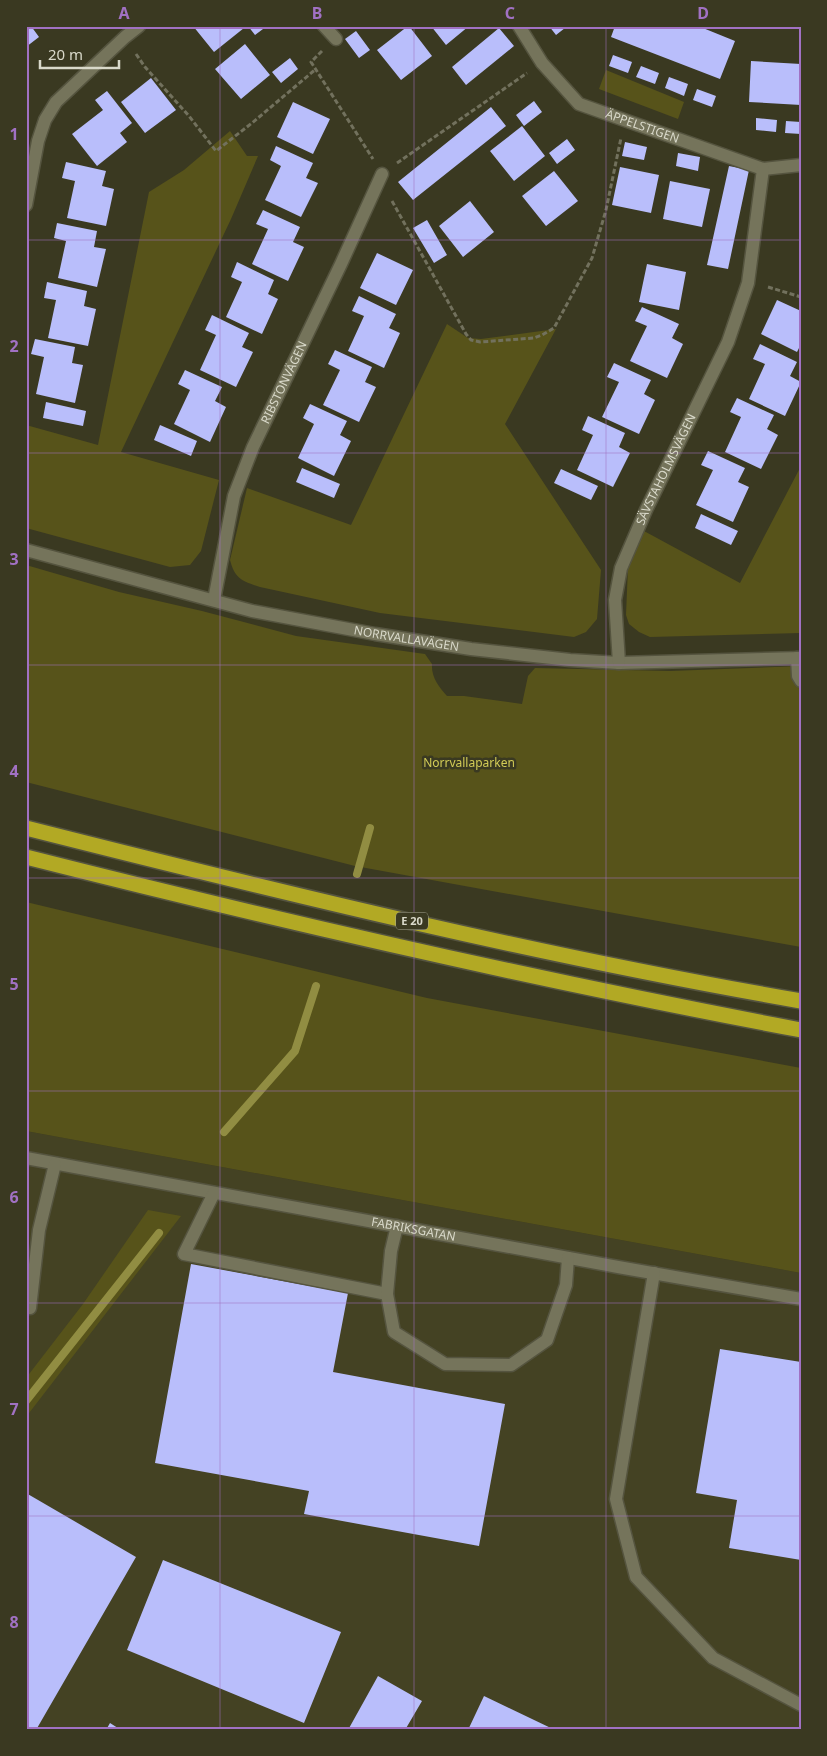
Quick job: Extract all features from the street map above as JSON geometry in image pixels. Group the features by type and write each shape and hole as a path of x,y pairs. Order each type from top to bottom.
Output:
{"highway":[{"name":"E 20","path":"26,828 207,874 503,942 725,988 801,1001"},
{"name":"E 20","path":"26,857 444,957 801,1030"}],"street":[{"path":"26,205 38,141 56,102 124,37 139,26"},
{"path":"324,26 336,39"},
{"name":"ÄPPELSTIGEN","path":"519,26 542,63 579,104 764,169 801,165"},
{"name":"SÄVSTAHOLMSVÄGEN","path":"619,663 616,600 621,568 646,510 728,342 748,283 764,169"},
{"name":"RIBSTONVÄGEN","path":"214,600 234,496 253,447 382,174"},
{"name":"NORRVALLAVÄGEN","path":"26,550 252,611 375,634 452,646 570,660 619,663 799,658 798,676 801,681"},
{"name":"FABRIKSGATAN","path":"26,1158 801,1299"},
{"path":"30,1308 39,1230 55,1164"},
{"path":"214,1193 184,1254 387,1294"},
{"path":"397,1226 391,1252 387,1294 394,1332 446,1364 511,1364 547,1340 566,1285 568,1258"},
{"path":"654,1273 616,1499 636,1577 713,1658 801,1705"}],"path":[{"path":"124,37 145,67 189,116 216,151 316,70"},
{"path":"336,39 311,62 382,174 394,207 471,340 480,342 534,338 554,328 592,258 606,210 624,120"},
{"path":"382,174 542,63"},
{"path":"748,283 801,297"}],"shaded area":[{"path":"26,1131 801,1273 801,1730 26,1730"}],"green space":[{"path":"606,70 684,102 678,119 599,89"},
{"path":"230,131 247,156 258,156 231,219 121,452 219,480 201,551 190,565 170,567 26,528 26,425 98,445 149,192 184,170"},
{"path":"447,324 468,338 481,339 556,329 505,424 601,570 597,619 586,632 574,637 380,613 260,587 248,583 234,571 230,560 247,488 351,525"},
{"path":"801,466 801,633 650,637 639,632 629,624 626,615 628,567 644,531 740,583"},
{"name":"Norrvallaparken","path":"26,565 119,592 202,611 296,636 425,654 432,664 436,682 447,696 464,696 522,704 528,676 535,668 670,671 801,666 801,947 355,866 26,782"},
{"path":"26,902 427,998 801,1068 801,1273 26,1131"},
{"path":"148,1210 181,1216 26,1417 26,1378 83,1304"}],"building":[{"path":"26,26 31,26 39,37 26,47"},
{"path":"193,26 243,26 244,28 214,52"},
{"path":"248,26 267,26 255,35"},
{"path":"408,26 432,56 401,80 377,50"},
{"path":"431,26 469,26 446,45"},
{"path":"549,26 564,26 565,28 556,35"},
{"path":"615,26 698,26 735,41 720,79 611,37"},
{"path":"499,28 514,46 466,85 452,67"},
{"path":"356,31 370,50 359,58 345,39"},
{"path":"245,44 270,75 241,99 215,69"},
{"path":"613,55 632,62 628,73 609,66"},
{"path":"290,58 298,69 281,83 272,72"},
{"path":"751,61 801,64 801,105 749,102"},
{"path":"641,66 659,73 655,84 636,77"},
{"path":"669,77 688,84 684,96 665,88"},
{"path":"151,78 176,110 145,133 121,102"},
{"path":"697,89 716,96 712,107 693,100"},
{"path":"107,91 132,123 120,133 127,142 97,166 72,134 103,110 95,100"},
{"path":"534,101 542,112 524,126 516,115"},
{"path":"293,102 330,119 313,154 277,137"},
{"path":"491,107 506,126 413,200 398,182"},
{"path":"756,118 777,120 776,132 756,130"},
{"path":"786,121 801,122 801,134 785,133"},
{"path":"522,126 545,156 514,181 490,151"},
{"path":"567,139 575,150 557,164 549,153"},
{"path":"625,142 647,147 644,160 622,156"},
{"path":"276,146 313,163 306,178 318,183 301,217 265,200 281,166 270,160"},
{"path":"678,153 700,157 698,171 676,166"},
{"path":"66,162 106,171 102,186 114,189 106,226 67,218 75,181 62,178"},
{"path":"729,166 749,170 728,269 707,265"},
{"path":"620,167 659,175 651,213 612,205"},
{"path":"554,171 578,201 546,226 522,196"},
{"path":"670,181 710,189 702,227 663,219"},
{"path":"470,201 494,232 463,257 439,226"},
{"path":"263,210 300,227 293,242 304,247 288,281 252,264 268,229 256,224"},
{"path":"427,220 447,255 434,263 413,228"},
{"path":"57,223 97,231 94,247 106,249 97,287 58,278 66,241 54,238"},
{"path":"377,253 413,270 396,305 360,288"},
{"path":"237,262 274,280 268,294 278,299 262,334 226,317 242,282 231,277"},
{"path":"647,264 686,272 679,310 639,302"},
{"path":"47,282 87,291 84,306 96,309 88,346 48,338 56,300 44,298"},
{"path":"359,296 396,314 389,328 400,333 384,368 348,351 364,316 352,311"},
{"path":"777,300 801,311 801,344 797,352 761,334"},
{"path":"642,307 679,324 672,338 683,344 667,378 630,361 647,326 635,321"},
{"path":"212,315 249,333 242,347 253,352 236,387 200,370 216,335 205,330"},
{"path":"35,339 75,347 72,363 83,365 75,403 36,394 44,357 31,354"},
{"path":"760,344 797,362 790,376 801,382 785,416 749,399 765,364 753,359"},
{"path":"335,350 372,367 365,382 376,387 359,422 323,405 340,370 328,364"},
{"path":"614,363 651,380 644,394 655,400 639,434 602,417 619,382 607,377"},
{"path":"185,370 222,387 215,401 226,407 210,442 174,424 190,390 178,384"},
{"path":"737,398 774,415 767,429 778,435 761,469 725,452 741,417 730,412"},
{"path":"46,402 86,411 83,426 43,418"},
{"path":"310,404 347,421 340,435 351,441 334,476 298,458 314,424 303,418"},
{"path":"588,416 625,433 619,447 630,453 613,487 577,470 593,435 582,430"},
{"path":"160,425 197,441 191,456 154,440"},
{"path":"708,451 745,468 738,482 749,487 733,522 696,505 713,470 701,465"},
{"path":"302,468 340,484 334,498 296,482"},
{"path":"561,469 598,486 591,500 554,483"},
{"path":"701,514 738,531 731,545 695,528"},
{"path":"191,1264 348,1293 333,1372 505,1404 479,1546 304,1514 309,1491 155,1463"},
{"path":"720,1349 801,1362 801,1560 729,1548 737,1500 696,1493"},
{"path":"26,1493 136,1557 36,1730 26,1730"},
{"path":"163,1560 341,1632 304,1723 127,1650"},
{"path":"378,1676 422,1701 405,1730 348,1730"},
{"path":"484,1696 555,1730 468,1730"},
{"path":"110,1723 121,1730 106,1730"}],"waterway":[{"path":"357,874 370,828"},
{"path":"224,1132 295,1051 316,986"},
{"path":"26,1401 159,1233"}]}
